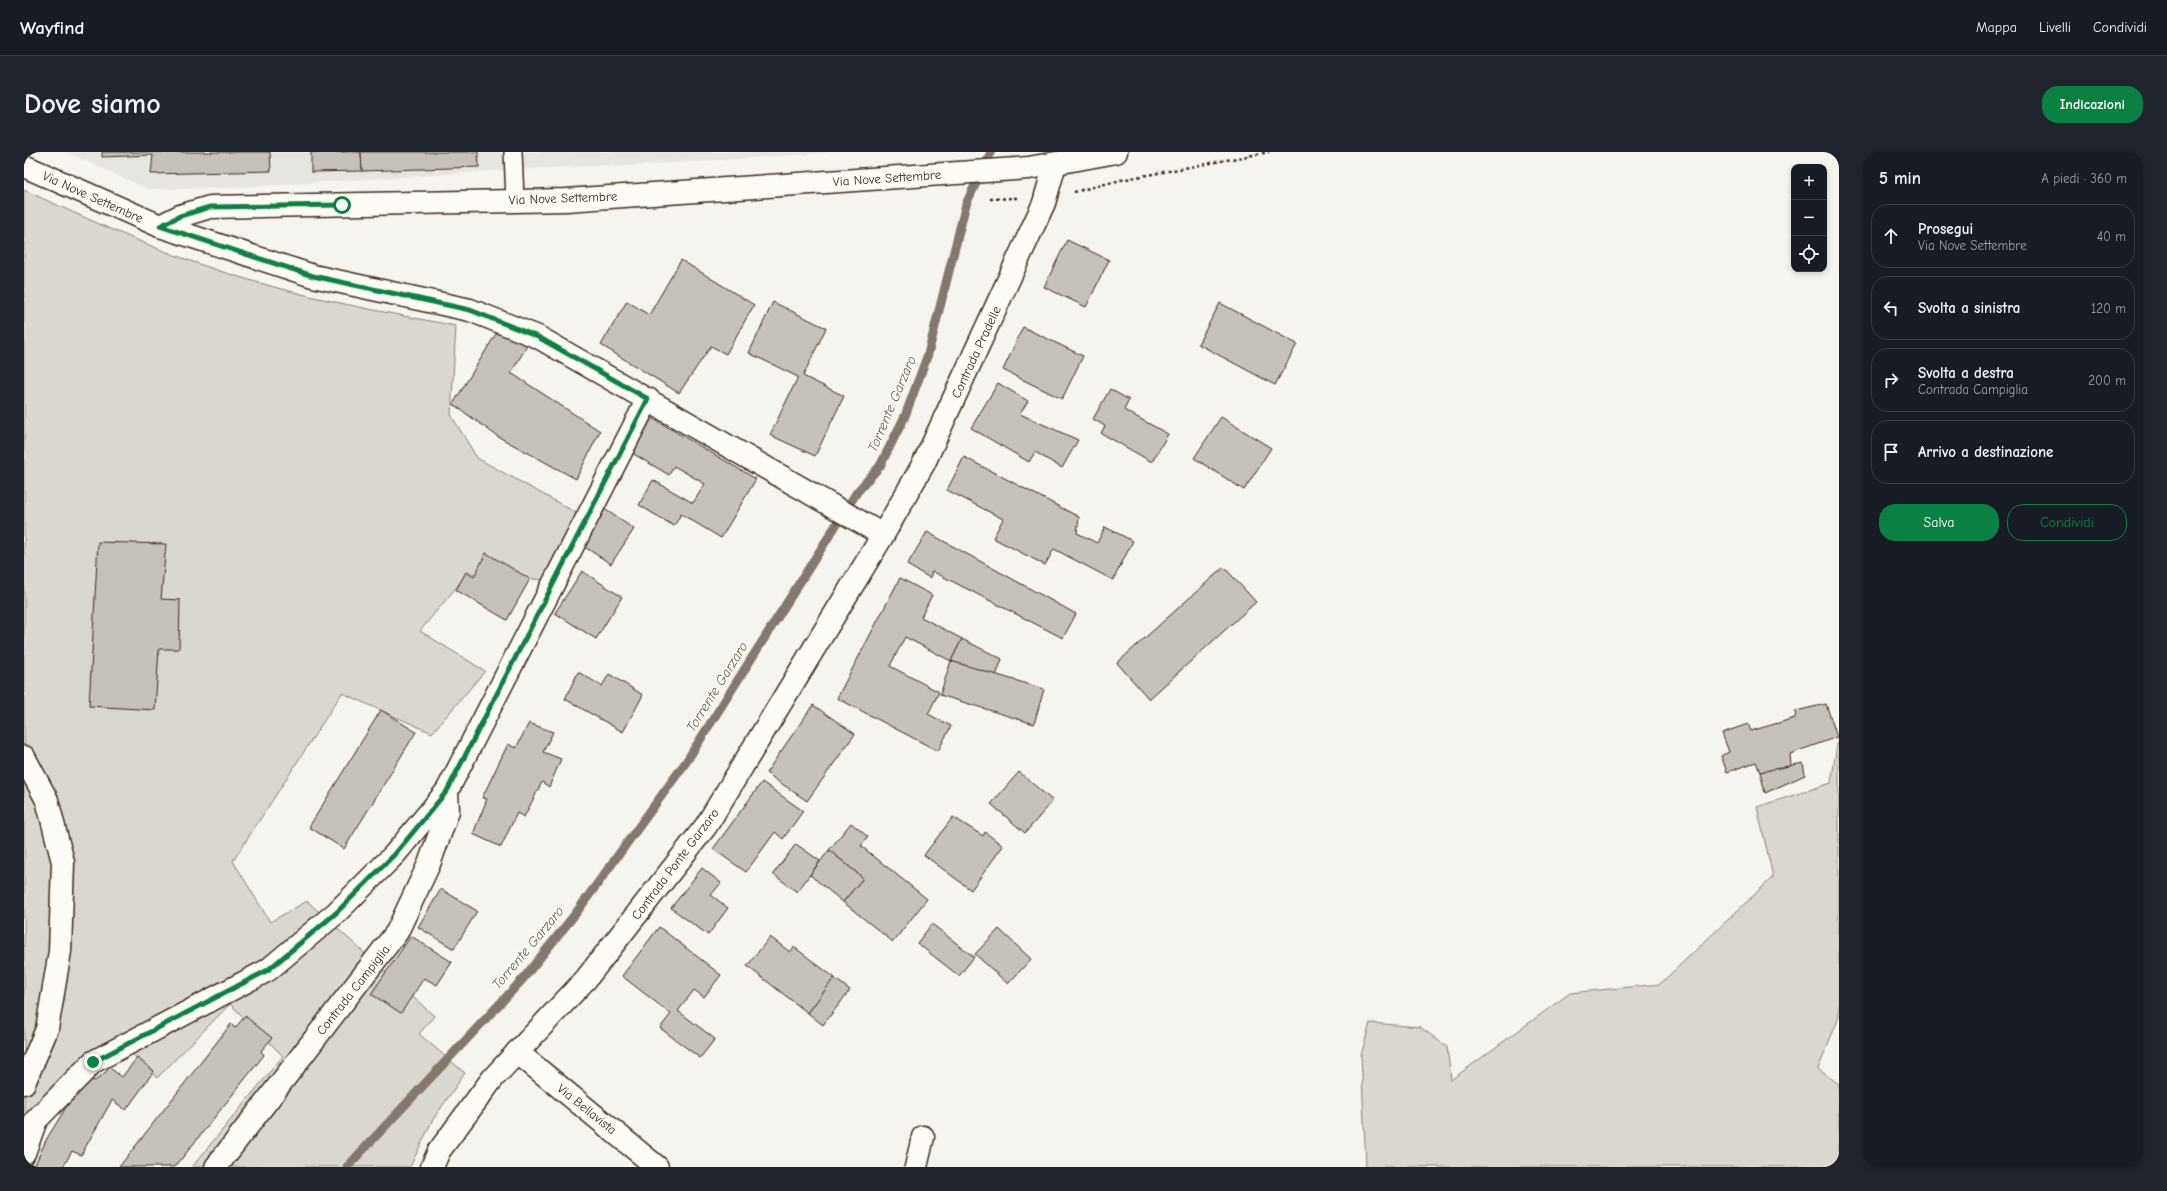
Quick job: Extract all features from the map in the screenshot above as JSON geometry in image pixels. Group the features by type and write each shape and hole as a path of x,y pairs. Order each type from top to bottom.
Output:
{"street":[{"name":"Via Nove Settembre","path":"24,166 160,226 180,216 210,207 566,200 1029,168 1116,152"},
{"name":"Contrada Pradelle","path":"883,535 924,463 1024,248 1047,196 1055,164"},
{"path":"160,226 313,276 470,310 538,337 883,535"},
{"path":"24,1153 30,1114 93,1062 268,970 336,913 384,865 447,791 648,399"},
{"name":"Contrada Ponte Garzaro","path":"432,1167 439,1150 489,1084 586,979 706,826 883,535"},
{"path":"24,757 47,800 63,862 60,951 47,1029 24,1083"},
{"name":"Contrada Campiglia","path":"216,1167 397,932 429,864 448,811 447,791"},
{"name":"Via Bellavista","path":"517,1052 657,1167"},
{"path":"916,1167 923,1137"}],"lane":[{"path":"512,152 515,200"}],"path":[{"path":"1078,192 1121,180 1269,152"}],"shaded area":[{"path":"66,152 841,152 614,167 611,165 526,169 231,188 148,189"},
{"path":"24,190 98,224 174,255 254,282 369,309 456,326 451,415 477,458 593,522 554,581 468,573 420,631 485,671 432,733 342,693 233,861 270,922 307,901 434,1016 419,1034 465,1073 432,1121 410,1167 192,1167 283,1056 230,1004 157,1078 115,1037 83,1086 24,1117"},
{"path":"1839,731 1839,1017 1818,1069 1839,1084 1839,1167 1366,1167 1361,1055 1370,1023 1420,1027 1447,1047 1451,1080 1570,993 1660,984 1773,877 1757,807 1831,783"}],"building":[{"path":"102,152 270,152 271,171 151,174 153,155 102,157"},
{"path":"311,152 361,152 362,171 311,172"},
{"path":"361,152 478,152 479,167 362,171"},
{"path":"1067,240 1109,260 1086,307 1044,287"},
{"path":"681,260 754,305 726,354 711,346 679,393 601,345 627,301 649,315"},
{"path":"773,302 826,328 803,376 844,396 815,456 770,435 798,377 749,353"},
{"path":"1220,303 1297,344 1275,385 1198,344"},
{"path":"1023,327 1083,356 1062,399 1003,370"},
{"path":"499,329 528,344 511,373 600,431 576,479 497,436 453,404"},
{"path":"998,383 1028,401 1020,414 1078,440 1062,468 1035,452 1029,462 971,428"},
{"path":"1110,389 1129,400 1124,410 1168,434 1152,462 1101,433 1105,426 1093,419"},
{"path":"1221,417 1271,448 1244,490 1194,458"},
{"path":"652,418 756,479 721,538 681,514 674,526 639,505 653,480 693,503 705,484 674,466 669,475 632,453"},
{"path":"964,457 1079,517 1077,533 1097,543 1105,527 1133,541 1113,580 1054,549 1045,565 993,538 1003,519 947,490"},
{"path":"603,508 634,529 611,564 580,544"},
{"path":"927,532 1076,614 1063,638 932,571 930,578 907,565"},
{"path":"98,542 166,544 161,599 180,600 179,649 159,649 155,710 89,706"},
{"path":"486,553 530,579 507,620 456,590 466,572 474,577"},
{"path":"1224,567 1256,602 1149,699 1117,663"},
{"path":"582,571 622,597 596,639 555,613"},
{"path":"900,578 932,595 921,617 962,639 951,661 905,637 890,666 939,692 928,714 951,726 938,751 837,698"},
{"path":"962,639 1002,659 996,676 951,661"},
{"path":"951,661 1044,689 1034,724 940,695"},
{"path":"578,672 602,686 609,674 643,695 623,732 565,699"},
{"path":"1826,704 1837,737 1790,754 1791,766 1760,772 1756,762 1727,772 1721,756 1729,752 1722,733 1748,724 1751,731 1795,718 1796,711"},
{"path":"813,705 855,734 807,801 766,773"},
{"path":"381,710 416,732 344,849 309,827"},
{"path":"529,723 553,732 543,752 561,759 549,787 542,782 524,817 517,813 501,847 473,834 487,799 482,798 508,744 516,748"},
{"path":"1803,763 1805,775 1765,793 1760,772"},
{"path":"1019,772 1053,801 1025,833 991,804"},
{"path":"762,782 803,811 783,839 775,832 746,872 713,849"},
{"path":"953,817 983,836 985,832 1003,846 971,890 924,855"},
{"path":"851,823 868,837 861,846 927,899 893,942 843,902 863,878 829,850"},
{"path":"796,844 820,861 797,892 773,874"},
{"path":"829,850 863,878 843,902 810,875"},
{"path":"702,868 721,883 711,895 728,908 708,935 671,908"},
{"path":"441,889 477,911 454,949 418,927"},
{"path":"932,924 974,957 959,976 917,943"},
{"path":"659,927 721,975 704,997 694,990 678,1011 715,1039 700,1058 660,1028 671,1014 622,976"},
{"path":"999,929 1031,959 1008,984 975,954"},
{"path":"411,936 452,962 437,985 424,978 401,1013 371,994"},
{"path":"770,937 790,952 794,947 835,978 808,1013 747,966"},
{"path":"834,978 850,990 823,1025 808,1013"},
{"path":"245,1016 272,1038 261,1051 264,1055 175,1167 119,1167 231,1024 235,1028"},
{"path":"137,1058 154,1071 126,1110 112,1100 81,1155 72,1151 63,1167 34,1167 46,1140 84,1078 95,1081 110,1068 122,1077"}],"waterway":[{"name":"Torrente Garzaro","path":"347,1167 522,980 576,913 686,762 857,492 880,466 905,416 928,354 966,204 991,152"}],"route":[{"path":"93,1062 268,970 336,913 395,854 447,791 648,399 538,337 470,310 313,276 160,226 180,216 210,207 342,205"}]}
